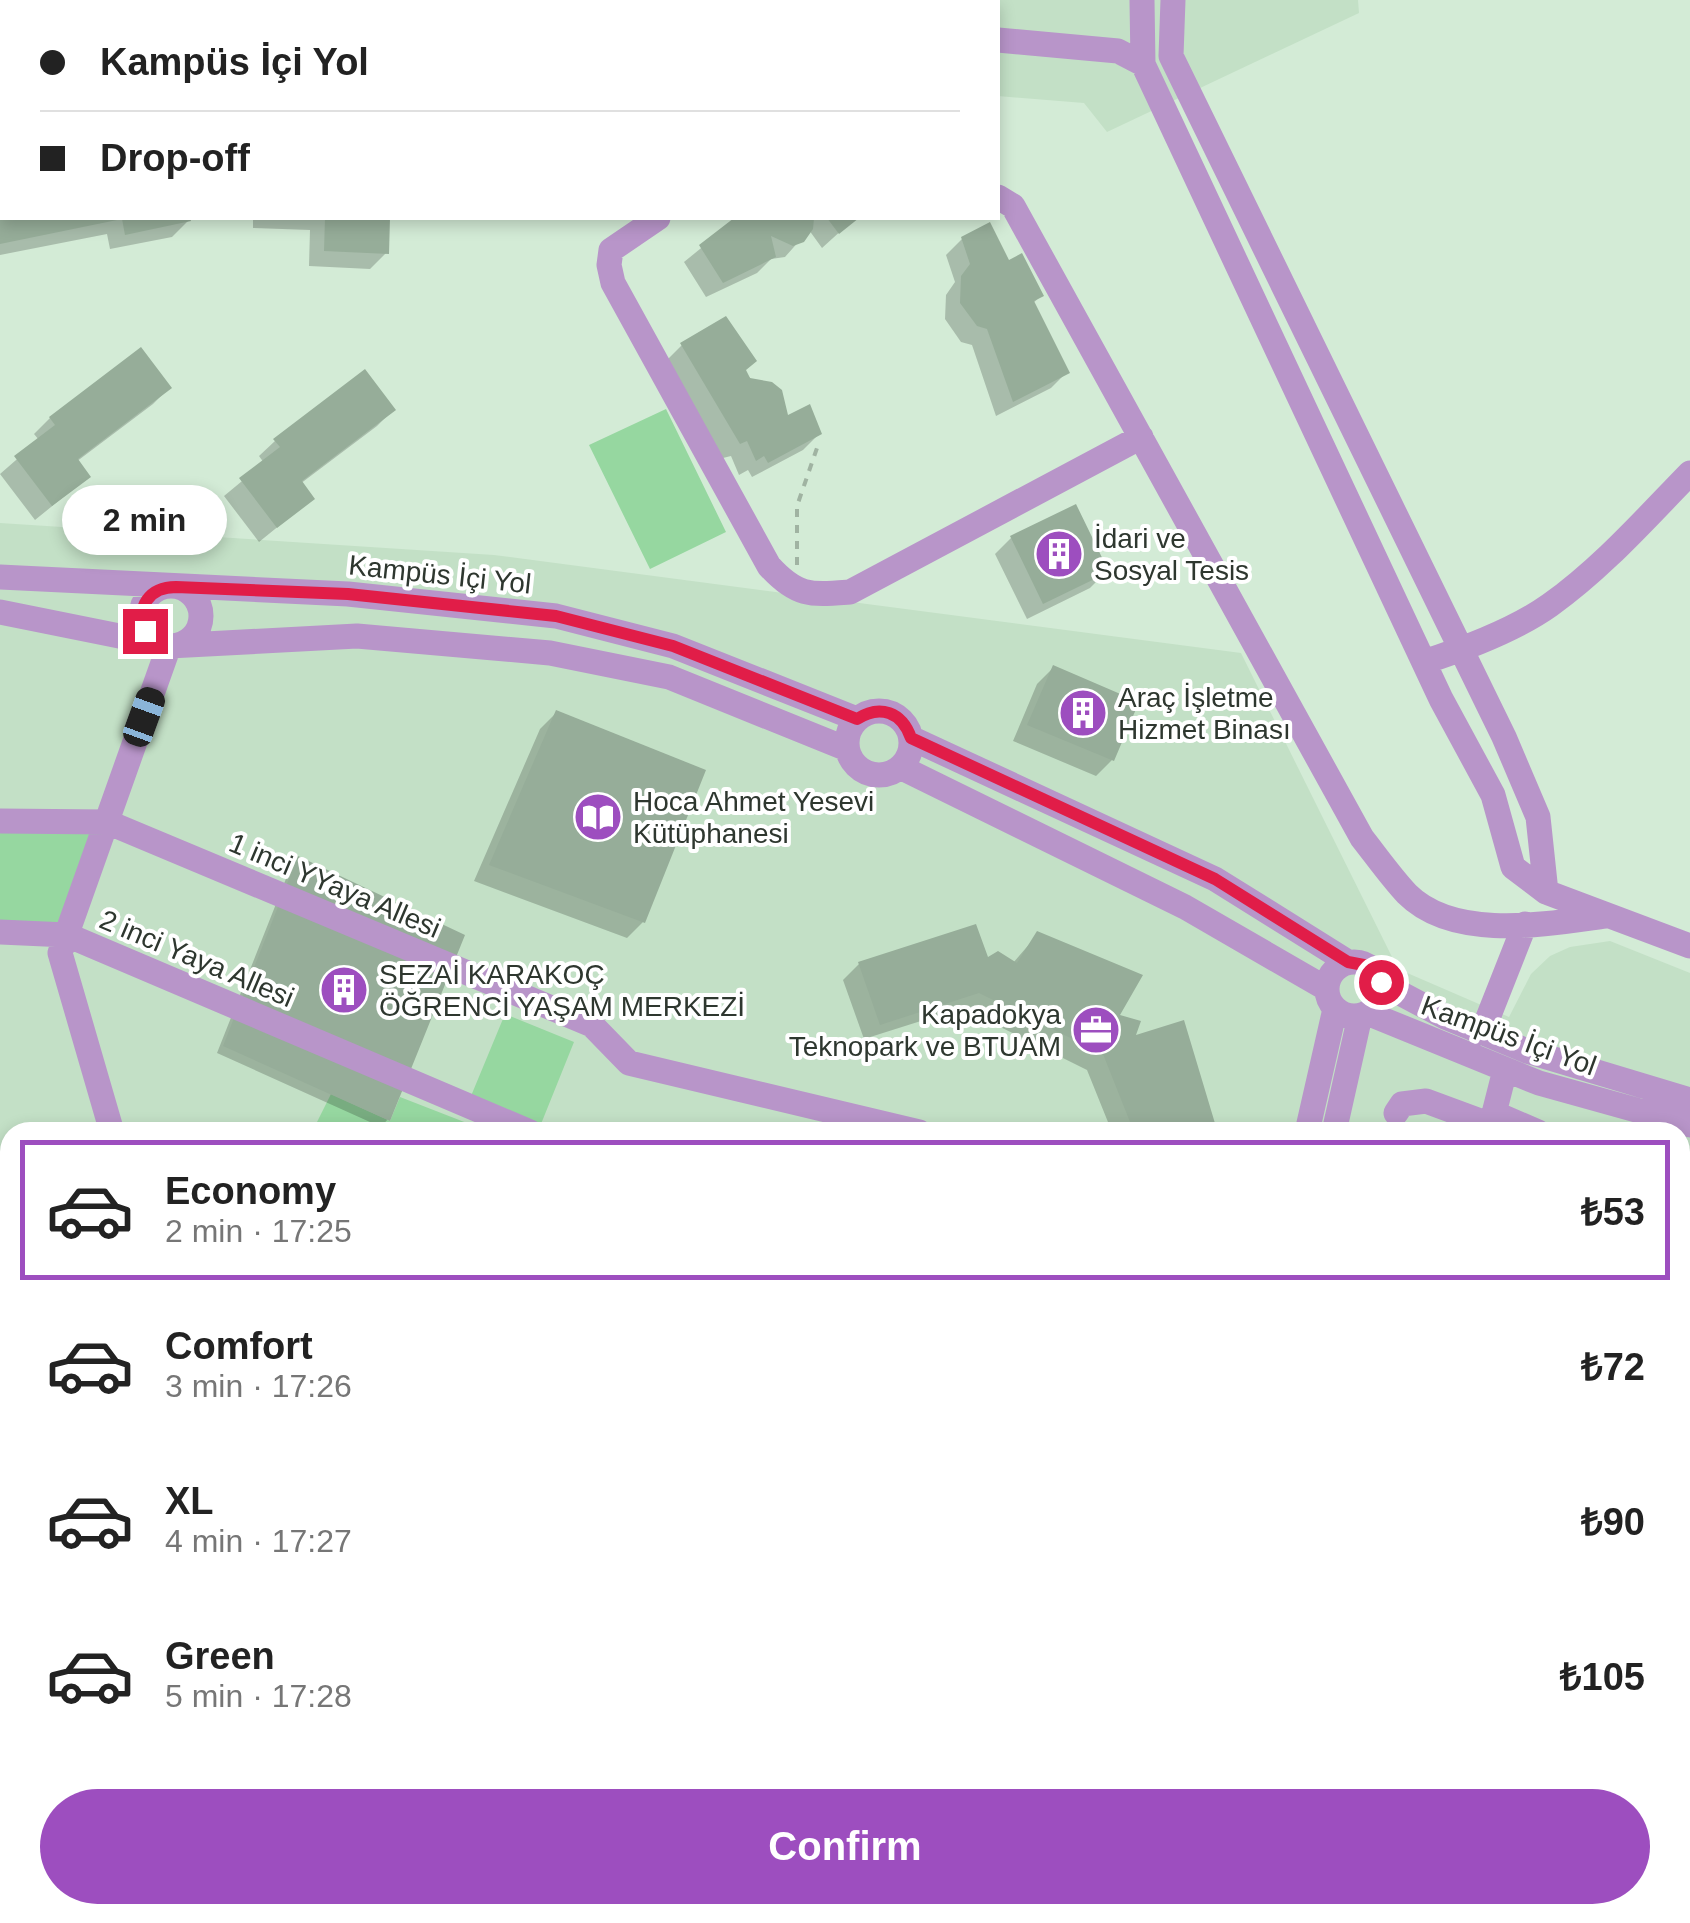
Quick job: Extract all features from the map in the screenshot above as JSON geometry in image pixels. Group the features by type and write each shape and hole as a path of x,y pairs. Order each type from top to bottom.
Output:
{"street":[{"path":"1142,0 1143,64 1424,662 1493,795 1513,867 1546,892 1690,946"},
{"path":"1173,0 1172,56 1504,737 1538,817 1546,892"},
{"path":"1000,40 1118,50 1143,64"},
{"path":"1000,198 1013,206 1362,838 1410,897 1456,921 1492,927 1610,916"},
{"path":"655,220 611,250 612,283 769,566 788,587 812,594 850,592 1141,438"},
{"path":"1424,662 1462,650 1548,607 1605,560 1690,473"},
{"name":"Kampüs İçi Yol","path":"0,577 348,594 556,616 673,646 857,719"},
{"path":"176,587 192,595 201,619 187,642 169,646 151,639 142,622 142,612 150,595 176,587"},
{"path":"0,612 169,646 357,636 550,652 670,677 847,749"},
{"path":"109,1122 60,953 169,646"},
{"path":"889,712 900,718 911,738 911,749 900,768 890,773 868,773 851,759 847,749 850,728 867,713 889,712"},
{"path":"911,738 1215,879 1348,962 1369,966 1381,982 1377,1004 1347,1007"},
{"name":"Kampüs İçi Yol","path":"900,768 1185,907 1347,1007 1540,1083 1683,1122"},
{"name":"1 inci YYaya Allesi","path":"0,821 106,822 592,1025 629,1063 877,1122"},
{"path":"1482,1033 1525,924"},
{"name":"2 inci Yaya Allesi","path":"0,932 66,935 506,1122"},
{"path":"1335,1122 1347,1007 1330,974 1348,962"},
{"name":"Kampüs İçi Yol","path":"1381,982 1527,1052 1690,1100"},
{"path":"1310,1122 1347,1007"},
{"path":"1492,1122 1506,1070"},
{"path":"1396,1112 1402,1104 1426,1101 1486,1122"},
{"path":"1494,1113 1515,1122"}],"path":[{"path":"797,590 796,506 816,448"}],"shaded area":[{"path":"1000,0 1358,0 1359,13 1107,132 1084,103 1000,96"},
{"path":"0,523 494,555 1241,653 1398,969 1509,1017 1531,974 1550,956 1570,947 1610,941 1690,973 1690,1122 0,1122"}],"green space":[{"path":"666,409 726,532 650,569 589,445"},
{"path":"0,821 107,822 67,935 0,932"},
{"path":"505,1014 574,1042 542,1122 471,1096"},
{"path":"331,1094 390,1121 400,1097 464,1122 317,1122"}],"building":[{"path":"0,220 117,220 0,244"},
{"path":"122,220 191,221 125,235"},
{"path":"325,220 390,220 389,254 324,251"},
{"path":"731,220 814,220 804,242 793,246 771,236 776,257 723,283 699,245"},
{"path":"828,220 856,220 839,234"},
{"path":"990,222 1009,260 1022,253 1044,296 1034,301 1070,373 1013,402 987,329 977,326 960,303 961,276 970,264 961,237"},
{"path":"726,316 757,361 746,370 750,378 772,382 782,390 788,415 810,404 822,434 768,463 764,456 756,461 747,441 740,444 680,343"},
{"path":"141,347 172,388 78,459 91,477 52,506 14,456 55,425 49,417"},
{"path":"365,369 396,410 302,481 315,499 277,528 239,478 280,447 273,439"},
{"name":"İdari ve Sosyal Tesis","path":"1076,504 1109,572 1043,604 1010,536"},
{"name":"Araç İşletme Hizmet Binası","path":"1053,665 1139,702 1114,761 1027,725"},
{"name":"Hoca Ahmet Yesevi Kütüphanesi","path":"556,710 706,770 645,923 489,865"},
{"name":"SEZAİ KARAKOÇ ÖĞRENCİ YAŞAM MERKEZİ","path":"298,856 465,935 390,1121 223,1046"},
{"name":"Kapadokya Teknopark ve BTUAM","path":"976,924 988,957 998,951 1017,963 1037,931 1143,975 1120,1015 1141,1021 1136,1035 1184,1020 1215,1122 1130,1122 1103,1054 979,993 880,1025 858,962"}],"place":[{"name":"İdari ve Sosyal Tesis","path":"1059,554"},
{"name":"Araç İşletme Hizmet Binası","path":"1083,713"},
{"name":"Hoca Ahmet Yesevi Kütüphanesi","path":"598,817"},
{"name":"SEZAİ KARAKOÇ ÖĞRENCİ YAŞAM MERKEZİ","path":"344,990"},
{"name":"Kapadokya Teknopark ve BTUAM","path":"1096,1030"}],"route":[{"path":"145,631 144,603 158,590 176,587 348,594 556,616 673,646 857,719 867,713 889,712 900,718 911,738 1215,879 1348,962 1369,966 1381,982"}]}
